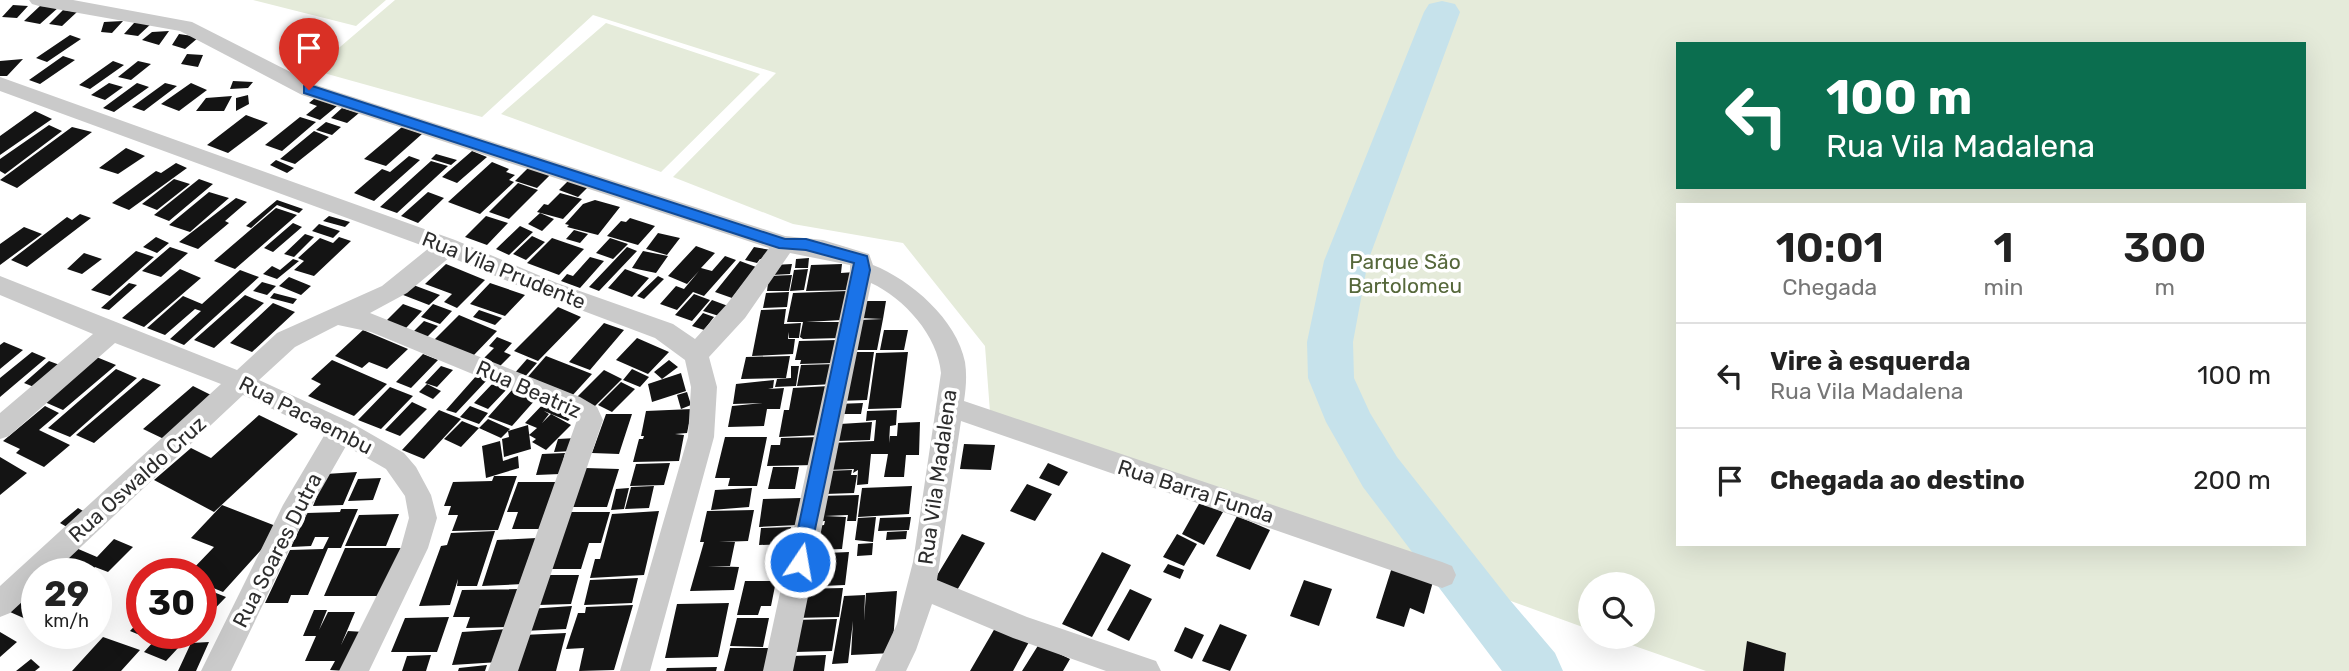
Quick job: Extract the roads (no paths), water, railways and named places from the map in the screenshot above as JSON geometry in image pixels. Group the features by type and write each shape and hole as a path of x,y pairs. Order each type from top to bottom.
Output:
{"street":[{"name":"Rua Vila Madalena","path":"39,0 185,26 309,90 784,244 836,251 861,260 862,270 894,284 942,338 952,364 951,407 937,506 909,631 898,660 890,671"},
{"name":"Rua Vila Prudente","path":"0,84 447,246 549,289 664,331 696,355"},
{"path":"635,671 701,437 705,387 696,355 736,311 784,244"},
{"path":"243,383 286,340 308,326 384,296 447,246"},
{"path":"778,671 862,270"},
{"name":"Rua Pacaembu","path":"0,285 112,332 208,367 341,430 395,461 418,495 423,518 414,548 354,671"},
{"name":"Rua Beatriz","path":"333,316 375,323 571,404 588,414 590,420 503,671"},
{"path":"0,428 112,332"},
{"name":"Rua Oswaldo Cruz","path":"0,604 243,383"},
{"name":"Rua Barra Funda","path":"951,407 1442,575"},
{"name":"Rua Soares Dutra","path":"216,671 293,513 341,430"},
{"path":"920,586 1023,629 1146,671"}],"waterway":[{"path":"1442,12 1346,261 1330,342 1331,378 1350,422 1380,472 1490,616 1536,671"}],"park label":[{"name":"Parque São Bartolomeu","path":"1405,273"}]}
